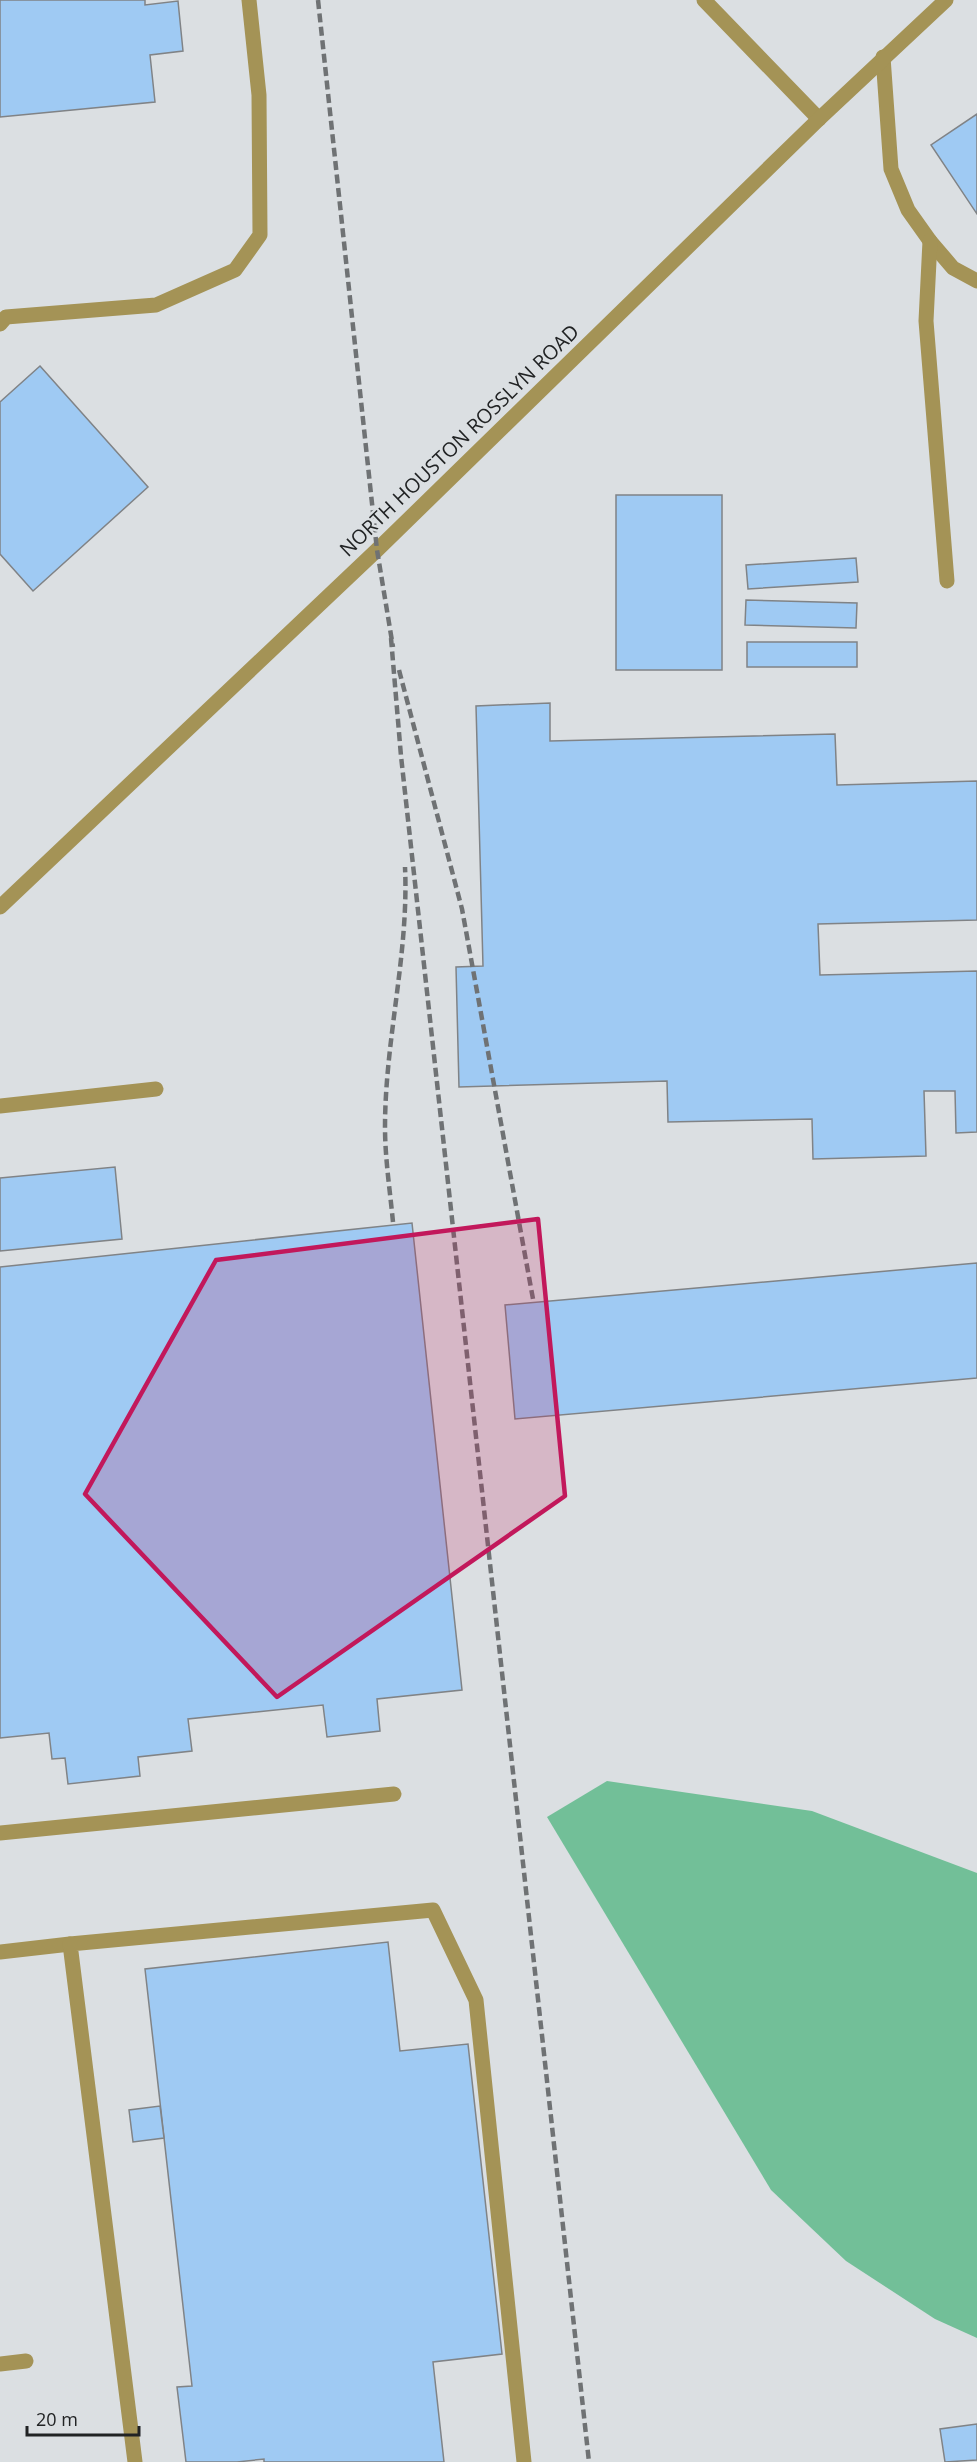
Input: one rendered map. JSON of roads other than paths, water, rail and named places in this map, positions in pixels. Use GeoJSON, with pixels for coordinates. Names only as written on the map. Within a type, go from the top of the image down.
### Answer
{"type":"FeatureCollection","features":[{"type":"Feature","properties":{"kind":"street"},"geometry":{"type":"LineString","coordinates":[[0,324],[6,317],[156,305],[235,270],[260,235],[259,95],[249,0]]}},
{"type":"Feature","properties":{"kind":"street"},"geometry":{"type":"LineString","coordinates":[[704,0],[819,119]]}},
{"type":"Feature","properties":{"kind":"street","name":"NORTH HOUSTON ROSSLYN ROAD"},"geometry":{"type":"LineString","coordinates":[[0,907],[369,558],[819,119],[946,0]]}},
{"type":"Feature","properties":{"kind":"street"},"geometry":{"type":"LineString","coordinates":[[884,57],[891,169],[908,210],[953,268],[977,281]]}},
{"type":"Feature","properties":{"kind":"street"},"geometry":{"type":"LineString","coordinates":[[930,241],[926,321],[947,581]]}},
{"type":"Feature","properties":{"kind":"street"},"geometry":{"type":"LineString","coordinates":[[0,1106],[156,1089]]}},
{"type":"Feature","properties":{"kind":"street"},"geometry":{"type":"LineString","coordinates":[[0,1833],[394,1794]]}},
{"type":"Feature","properties":{"kind":"street"},"geometry":{"type":"LineString","coordinates":[[0,1952],[433,1910],[476,2000],[524,2462]]}},
{"type":"Feature","properties":{"kind":"street"},"geometry":{"type":"LineString","coordinates":[[70,1944],[135,2462]]}},
{"type":"Feature","properties":{"kind":"street"},"geometry":{"type":"LineString","coordinates":[[0,2364],[26,2361]]}},
{"type":"Feature","properties":{"kind":"railway"},"geometry":{"type":"LineString","coordinates":[[318,0],[377,550],[393,647]]}},
{"type":"Feature","properties":{"kind":"railway"},"geometry":{"type":"LineString","coordinates":[[391,638],[401,756],[589,2462]]}},
{"type":"Feature","properties":{"kind":"railway"},"geometry":{"type":"LineString","coordinates":[[399,670],[462,909],[533,1299]]}},
{"type":"Feature","properties":{"kind":"railway"},"geometry":{"type":"LineString","coordinates":[[393,1222],[386,1151],[386,1094],[404,932],[405,867]]}}]}
